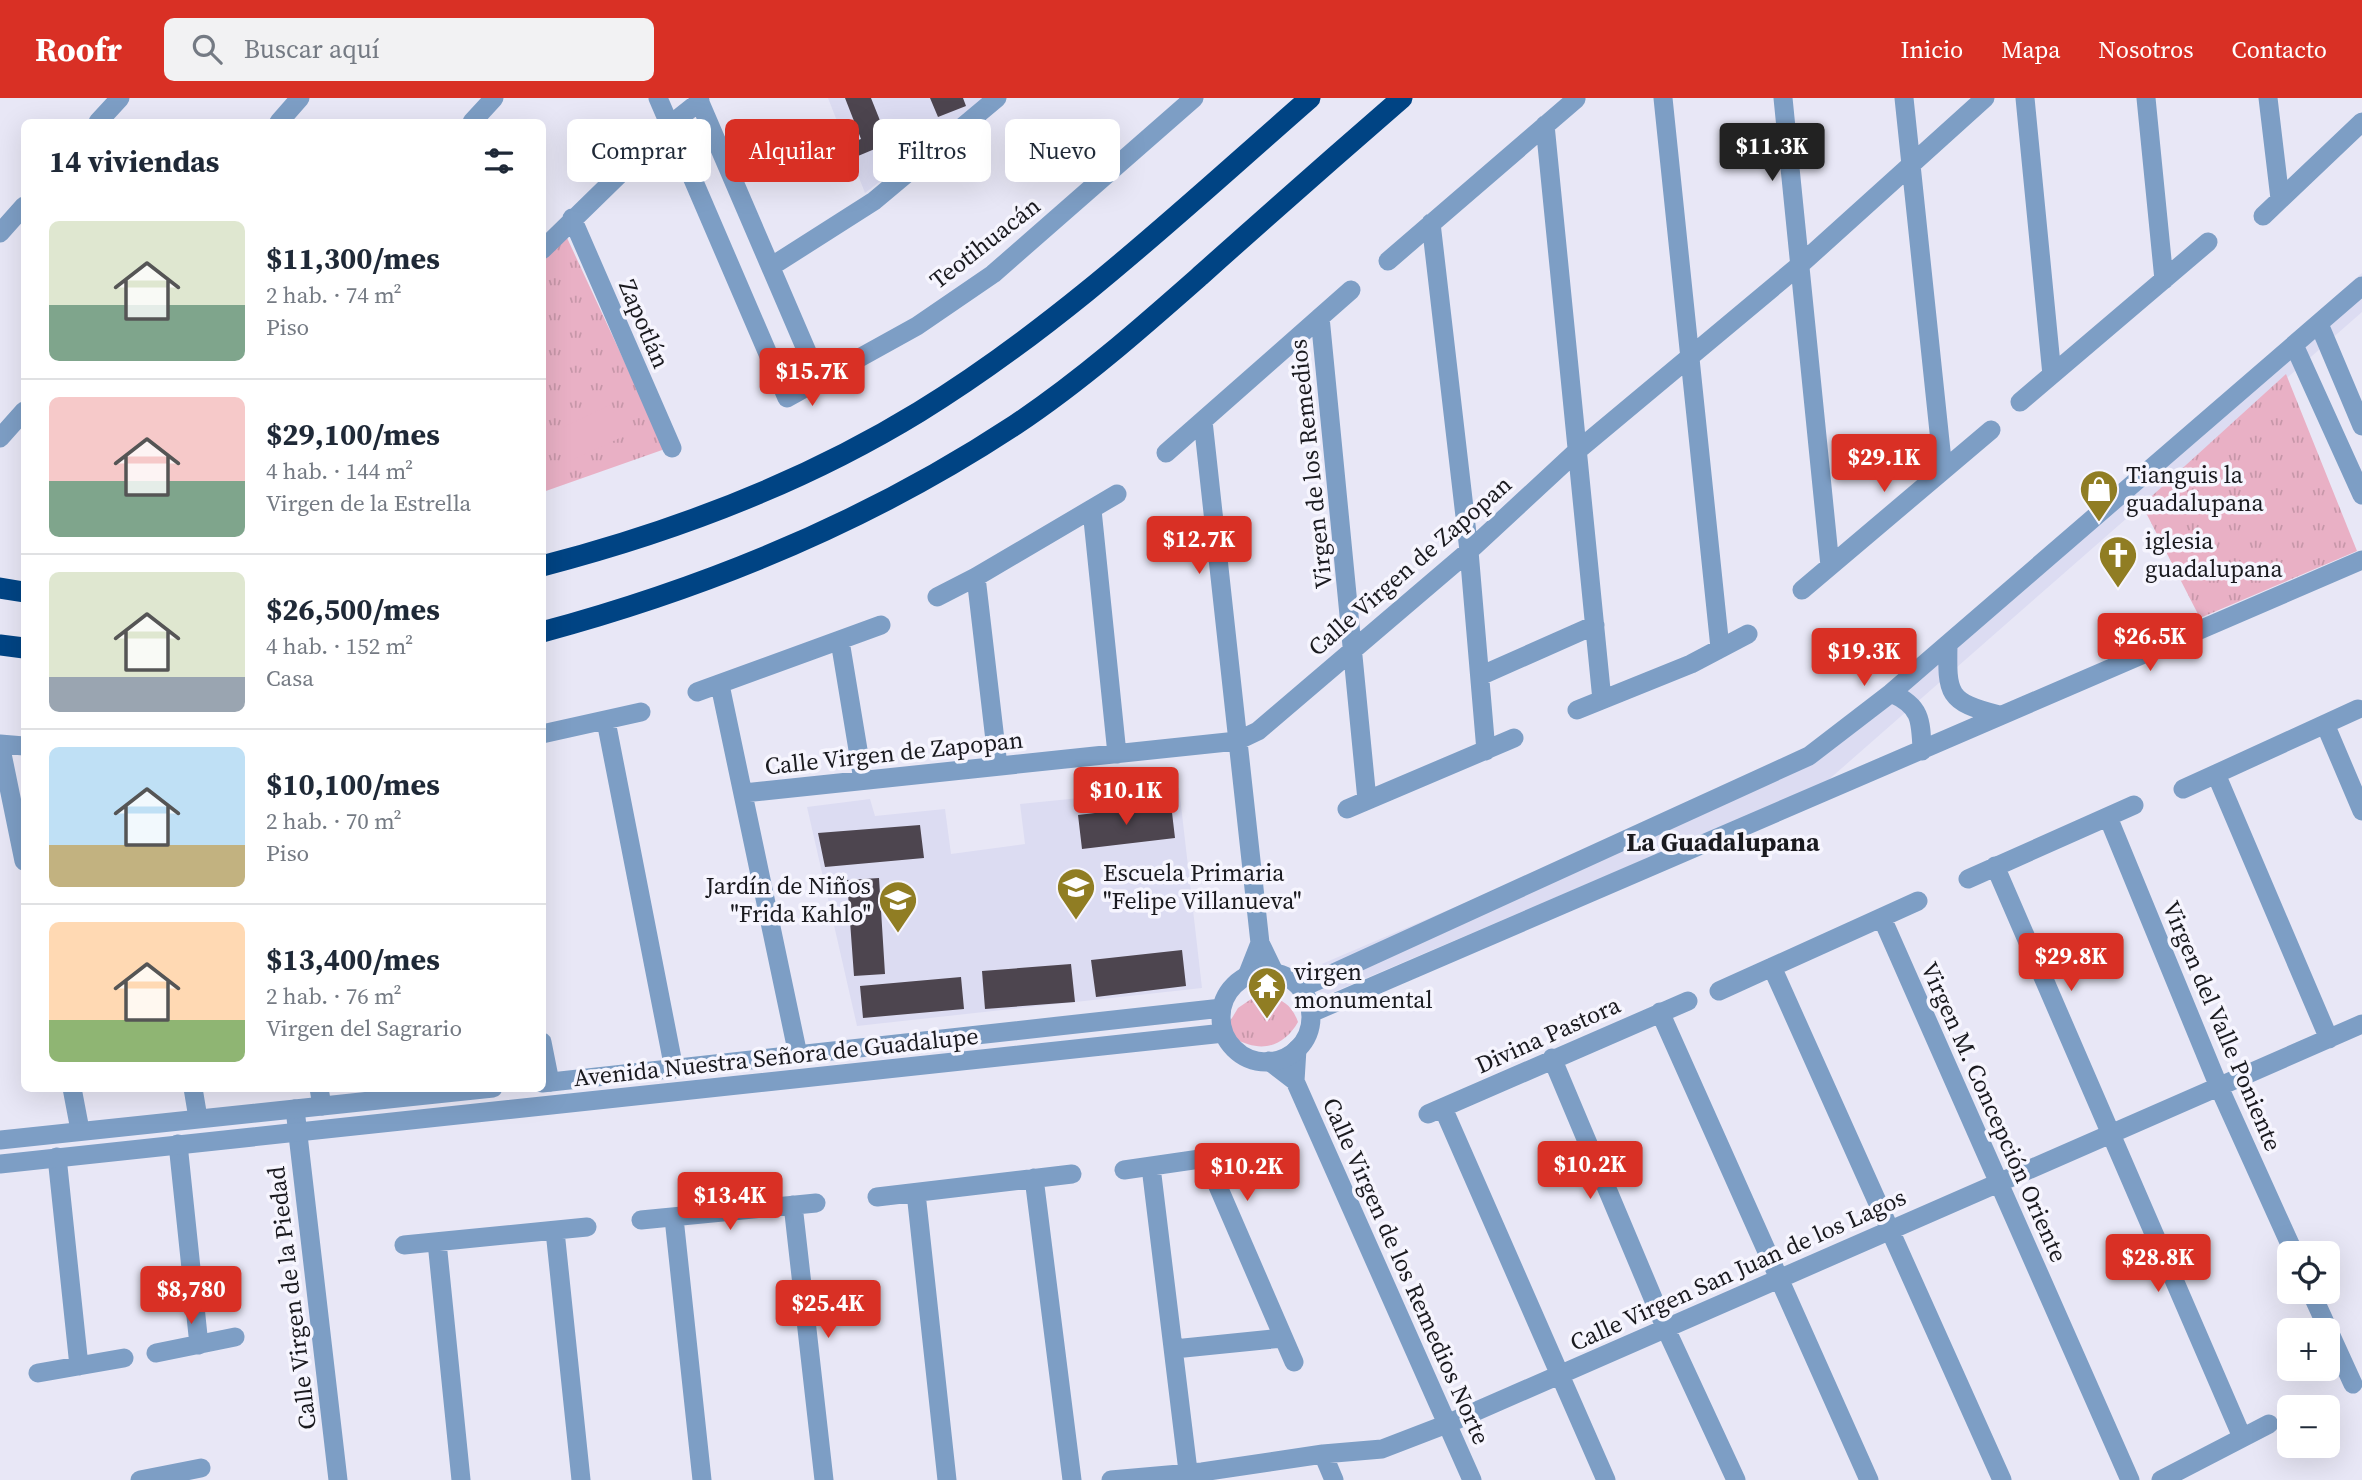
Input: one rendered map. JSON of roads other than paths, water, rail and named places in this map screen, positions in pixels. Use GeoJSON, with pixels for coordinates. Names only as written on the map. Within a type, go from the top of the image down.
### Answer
{"type":"FeatureCollection","features":[{"type":"Feature","properties":{"kind":"highway"},"geometry":{"type":"LineString","coordinates":[[546,564],[668,528],[742,500],[836,458],[918,413],[992,363],[1081,297],[1310,98]]}},
{"type":"Feature","properties":{"kind":"highway"},"geometry":{"type":"LineString","coordinates":[[546,631],[616,612],[766,557],[902,494],[1016,424],[1126,340],[1402,98]]}},
{"type":"Feature","properties":{"kind":"highway"},"geometry":{"type":"LineString","coordinates":[[0,588],[21,592]]}},
{"type":"Feature","properties":{"kind":"highway"},"geometry":{"type":"LineString","coordinates":[[0,645],[21,648]]}},
{"type":"Feature","properties":{"kind":"street"},"geometry":{"type":"LineString","coordinates":[[101,119],[120,98]]}},
{"type":"Feature","properties":{"kind":"street"},"geometry":{"type":"LineString","coordinates":[[282,119],[300,98]]}},
{"type":"Feature","properties":{"kind":"street"},"geometry":{"type":"LineString","coordinates":[[475,119],[494,98]]}},
{"type":"Feature","properties":{"kind":"street"},"geometry":{"type":"LineString","coordinates":[[658,98],[667,119]]}},
{"type":"Feature","properties":{"kind":"street"},"geometry":{"type":"LineString","coordinates":[[772,266],[874,201],[997,98]]}},
{"type":"Feature","properties":{"kind":"street","name":"Teotihuacán"},"geometry":{"type":"LineString","coordinates":[[694,182],[787,398],[917,326],[993,274],[1194,98]]}},
{"type":"Feature","properties":{"kind":"street"},"geometry":{"type":"LineString","coordinates":[[1663,98],[1720,648]]}},
{"type":"Feature","properties":{"kind":"street"},"geometry":{"type":"LineString","coordinates":[[1783,98],[1829,566]]}},
{"type":"Feature","properties":{"kind":"street"},"geometry":{"type":"LineString","coordinates":[[1904,98],[1943,470]]}},
{"type":"Feature","properties":{"kind":"street","name":"Calle Virgen de Zapopan"},"geometry":{"type":"LineString","coordinates":[[744,793],[1237,741],[1258,731],[1469,551],[1577,451],[1801,264],[1985,98]]}},
{"type":"Feature","properties":{"kind":"street"},"geometry":{"type":"LineString","coordinates":[[2025,98],[2052,375]]}},
{"type":"Feature","properties":{"kind":"street"},"geometry":{"type":"LineString","coordinates":[[2146,98],[2164,280]]}},
{"type":"Feature","properties":{"kind":"street"},"geometry":{"type":"LineString","coordinates":[[2268,98],[2280,199]]}},
{"type":"Feature","properties":{"kind":"street"},"geometry":{"type":"LineString","coordinates":[[1388,261],[1576,99]]}},
{"type":"Feature","properties":{"kind":"street"},"geometry":{"type":"LineString","coordinates":[[677,119],[699,100],[820,382]]}},
{"type":"Feature","properties":{"kind":"street"},"geometry":{"type":"LineString","coordinates":[[2263,215],[2362,122]]}},
{"type":"Feature","properties":{"kind":"street"},"geometry":{"type":"LineString","coordinates":[[1545,125],[1602,700]]}},
{"type":"Feature","properties":{"kind":"street"},"geometry":{"type":"LineString","coordinates":[[546,246],[610,182]]}},
{"type":"Feature","properties":{"kind":"street"},"geometry":{"type":"LineString","coordinates":[[0,233],[21,209]]}},
{"type":"Feature","properties":{"kind":"street","name":"Zapotlán"},"geometry":{"type":"LineString","coordinates":[[572,218],[671,448]]}},
{"type":"Feature","properties":{"kind":"street"},"geometry":{"type":"LineString","coordinates":[[1431,223],[1469,551],[1486,751]]}},
{"type":"Feature","properties":{"kind":"street"},"geometry":{"type":"LineString","coordinates":[[2020,402],[2208,242]]}},
{"type":"Feature","properties":{"kind":"street"},"geometry":{"type":"LineString","coordinates":[[1301,988],[1809,756],[1891,693],[2362,286]]}},
{"type":"Feature","properties":{"kind":"street","name":"Virgen de los Remedios"},"geometry":{"type":"LineString","coordinates":[[1166,453],[1351,290]]}},
{"type":"Feature","properties":{"kind":"street","name":"Virgen de los Remedios"},"geometry":{"type":"LineString","coordinates":[[1320,317],[1355,647],[1367,800]]}},
{"type":"Feature","properties":{"kind":"street"},"geometry":{"type":"LineString","coordinates":[[2319,324],[2362,426]]}},
{"type":"Feature","properties":{"kind":"street"},"geometry":{"type":"LineString","coordinates":[[2294,345],[2362,495]]}},
{"type":"Feature","properties":{"kind":"street"},"geometry":{"type":"LineString","coordinates":[[0,438],[21,414]]}},
{"type":"Feature","properties":{"kind":"street"},"geometry":{"type":"LineString","coordinates":[[1203,421],[1260,943],[1274,972],[1301,988],[1311,1013],[1306,1038],[1297,1049],[1284,1058],[1269,1061],[1242,1055],[1224,1033],[1222,1008],[1226,995],[1247,976],[1260,943]]}},
{"type":"Feature","properties":{"kind":"street"},"geometry":{"type":"LineString","coordinates":[[1802,590],[1992,430]]}},
{"type":"Feature","properties":{"kind":"street"},"geometry":{"type":"LineString","coordinates":[[937,597],[976,578],[1117,494]]}},
{"type":"Feature","properties":{"kind":"street"},"geometry":{"type":"LineString","coordinates":[[1092,510],[1116,754]]}},
{"type":"Feature","properties":{"kind":"street"},"geometry":{"type":"LineString","coordinates":[[1311,1013],[2362,560]]}},
{"type":"Feature","properties":{"kind":"street"},"geometry":{"type":"LineString","coordinates":[[976,578],[998,766]]}},
{"type":"Feature","properties":{"kind":"street"},"geometry":{"type":"LineString","coordinates":[[697,692],[881,625]]}},
{"type":"Feature","properties":{"kind":"street"},"geometry":{"type":"LineString","coordinates":[[1480,676],[1595,625]]}},
{"type":"Feature","properties":{"kind":"street"},"geometry":{"type":"LineString","coordinates":[[1577,710],[1748,634]]}},
{"type":"Feature","properties":{"kind":"street"},"geometry":{"type":"LineString","coordinates":[[840,641],[863,780]]}},
{"type":"Feature","properties":{"kind":"street"},"geometry":{"type":"LineString","coordinates":[[1948,644],[1947,683],[1957,698],[1969,708],[1998,715]]}},
{"type":"Feature","properties":{"kind":"street"},"geometry":{"type":"LineString","coordinates":[[720,685],[798,1055]]}},
{"type":"Feature","properties":{"kind":"street"},"geometry":{"type":"LineString","coordinates":[[1891,693],[1909,701],[1921,721],[1922,751]]}},
{"type":"Feature","properties":{"kind":"street"},"geometry":{"type":"LineString","coordinates":[[2183,789],[2358,709]]}},
{"type":"Feature","properties":{"kind":"street"},"geometry":{"type":"LineString","coordinates":[[546,733],[641,712]]}},
{"type":"Feature","properties":{"kind":"street"},"geometry":{"type":"LineString","coordinates":[[606,721],[674,1069]]}},
{"type":"Feature","properties":{"kind":"street"},"geometry":{"type":"LineString","coordinates":[[2325,724],[2362,811]]}},
{"type":"Feature","properties":{"kind":"street"},"geometry":{"type":"LineString","coordinates":[[1347,809],[1514,738]]}},
{"type":"Feature","properties":{"kind":"street"},"geometry":{"type":"LineString","coordinates":[[21,746],[0,744],[21,846]]}},
{"type":"Feature","properties":{"kind":"street"},"geometry":{"type":"LineString","coordinates":[[2217,774],[2329,1039]]}},
{"type":"Feature","properties":{"kind":"street"},"geometry":{"type":"LineString","coordinates":[[1968,879],[2134,805]]}},
{"type":"Feature","properties":{"kind":"street","name":"Virgen del Valle Poniente"},"geometry":{"type":"LineString","coordinates":[[2108,817],[2219,1087],[2289,1241]]}},
{"type":"Feature","properties":{"kind":"street"},"geometry":{"type":"LineString","coordinates":[[1995,866],[2242,1437]]}},
{"type":"Feature","properties":{"kind":"street"},"geometry":{"type":"LineString","coordinates":[[1719,991],[1918,901]]}},
{"type":"Feature","properties":{"kind":"street","name":"Virgen M. Concepción Oriente"},"geometry":{"type":"LineString","coordinates":[[1881,918],[2130,1480]]}},
{"type":"Feature","properties":{"kind":"street"},"geometry":{"type":"LineString","coordinates":[[1772,967],[2001,1480]]}},
{"type":"Feature","properties":{"kind":"street"},"geometry":{"type":"LineString","coordinates":[[1247,976],[1274,972]]}},
{"type":"Feature","properties":{"kind":"street","name":"Divina Pastora"},"geometry":{"type":"LineString","coordinates":[[1558,1376],[1435,1111],[1688,1001]]}},
{"type":"Feature","properties":{"kind":"street","name":"Avenida Nuestra Señora de Guadalupe"},"geometry":{"type":"LineString","coordinates":[[546,1083],[1222,1008]]}},
{"type":"Feature","properties":{"kind":"street"},"geometry":{"type":"LineString","coordinates":[[1660,1013],[1869,1480]]}},
{"type":"Feature","properties":{"kind":"street","name":"Calle Virgen San Juan de los Lagos"},"geometry":{"type":"LineString","coordinates":[[1111,1480],[1199,1474],[1323,1454],[1382,1449],[1558,1376],[2362,1024]]}},
{"type":"Feature","properties":{"kind":"street","name":"Avenida Nuestra Señora de Guadalupe"},"geometry":{"type":"LineString","coordinates":[[0,1164],[1224,1033]]}},
{"type":"Feature","properties":{"kind":"street","name":"Calle Virgen de los Remedios Norte"},"geometry":{"type":"LineString","coordinates":[[1297,1049],[1295,1081],[1472,1480]]}},
{"type":"Feature","properties":{"kind":"street"},"geometry":{"type":"LineString","coordinates":[[1552,1058],[1666,1329],[1736,1480]]}},
{"type":"Feature","properties":{"kind":"street","name":"Calle Virgen de los Remedios Norte"},"geometry":{"type":"LineString","coordinates":[[1269,1061],[1295,1081]]}},
{"type":"Feature","properties":{"kind":"street"},"geometry":{"type":"LineString","coordinates":[[73,1092],[80,1130]]}},
{"type":"Feature","properties":{"kind":"street"},"geometry":{"type":"LineString","coordinates":[[194,1092],[198,1118]]}},
{"type":"Feature","properties":{"kind":"street"},"geometry":{"type":"LineString","coordinates":[[0,1140],[295,1109],[321,1097],[432,1092]]}},
{"type":"Feature","properties":{"kind":"street","name":"Calle Virgen de la Piedad"},"geometry":{"type":"LineString","coordinates":[[295,1109],[338,1480]]}},
{"type":"Feature","properties":{"kind":"street"},"geometry":{"type":"LineString","coordinates":[[178,1144],[199,1345]]}},
{"type":"Feature","properties":{"kind":"street"},"geometry":{"type":"LineString","coordinates":[[58,1157],[79,1366]]}},
{"type":"Feature","properties":{"kind":"street"},"geometry":{"type":"LineString","coordinates":[[1124,1170],[1200,1159],[1207,1161],[1294,1362]]}},
{"type":"Feature","properties":{"kind":"street"},"geometry":{"type":"LineString","coordinates":[[1151,1167],[1174,1349],[1199,1474]]}},
{"type":"Feature","properties":{"kind":"street"},"geometry":{"type":"LineString","coordinates":[[877,1197],[1072,1174]]}},
{"type":"Feature","properties":{"kind":"street"},"geometry":{"type":"LineString","coordinates":[[1034,1178],[1072,1480]]}},
{"type":"Feature","properties":{"kind":"street"},"geometry":{"type":"LineString","coordinates":[[916,1193],[947,1480]]}},
{"type":"Feature","properties":{"kind":"street"},"geometry":{"type":"LineString","coordinates":[[641,1220],[816,1203]]}},
{"type":"Feature","properties":{"kind":"street"},"geometry":{"type":"LineString","coordinates":[[793,1205],[824,1480]]}},
{"type":"Feature","properties":{"kind":"street"},"geometry":{"type":"LineString","coordinates":[[674,1218],[702,1480]]}},
{"type":"Feature","properties":{"kind":"street"},"geometry":{"type":"LineString","coordinates":[[404,1245],[587,1227]]}},
{"type":"Feature","properties":{"kind":"street"},"geometry":{"type":"LineString","coordinates":[[555,1231],[581,1480]]}},
{"type":"Feature","properties":{"kind":"street"},"geometry":{"type":"LineString","coordinates":[[438,1242],[461,1480]]}},
{"type":"Feature","properties":{"kind":"street"},"geometry":{"type":"LineString","coordinates":[[2316,1304],[2353,1384]]}},
{"type":"Feature","properties":{"kind":"street"},"geometry":{"type":"LineString","coordinates":[[156,1353],[234,1337]]}},
{"type":"Feature","properties":{"kind":"street"},"geometry":{"type":"LineString","coordinates":[[1174,1349],[1283,1338]]}},
{"type":"Feature","properties":{"kind":"street"},"geometry":{"type":"LineString","coordinates":[[38,1373],[124,1358]]}},
{"type":"Feature","properties":{"kind":"street"},"geometry":{"type":"LineString","coordinates":[[1558,1376],[1606,1480]]}},
{"type":"Feature","properties":{"kind":"street"},"geometry":{"type":"LineString","coordinates":[[2161,1480],[2269,1424]]}},
{"type":"Feature","properties":{"kind":"street"},"geometry":{"type":"LineString","coordinates":[[1323,1454],[1334,1480]]}},
{"type":"Feature","properties":{"kind":"street"},"geometry":{"type":"LineString","coordinates":[[140,1480],[201,1468]]}},
{"type":"Feature","properties":{"kind":"place","name":"Tianguis la guadalupana"},"geometry":{"type":"Point","coordinates":[2099,523]}},
{"type":"Feature","properties":{"kind":"place","name":"iglesia guadalupana"},"geometry":{"type":"Point","coordinates":[2118,589]}},
{"type":"Feature","properties":{"kind":"place","name":"Escuela Primaria \"Felipe Villanueva\""},"geometry":{"type":"Point","coordinates":[1076,921]}},
{"type":"Feature","properties":{"kind":"place","name":"Jardín de Niños \"Frida Kahlo\""},"geometry":{"type":"Point","coordinates":[898,934]}},
{"type":"Feature","properties":{"kind":"place","name":"virgen monumental"},"geometry":{"type":"Point","coordinates":[1267,1020]}},
{"type":"Feature","properties":{"kind":"district","name":"La Guadalupana"},"geometry":{"type":"Point","coordinates":[1723,842]}}]}
